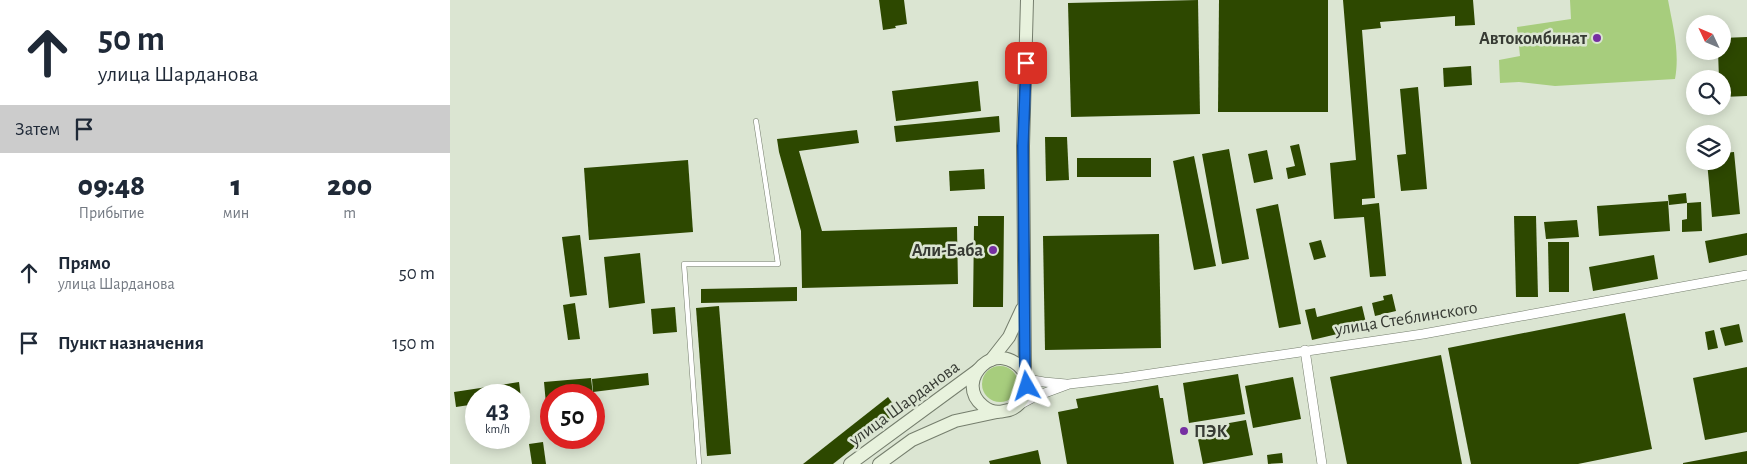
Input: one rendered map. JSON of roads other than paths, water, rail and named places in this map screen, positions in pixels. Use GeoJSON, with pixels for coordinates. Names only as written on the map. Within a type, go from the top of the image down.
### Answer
{"type":"FeatureCollection","features":[{"type":"Feature","properties":{"kind":"main road"},"geometry":{"type":"LineString","coordinates":[[1024,304],[1010,337],[991,360],[978,370],[973,383],[976,396],[984,407],[997,412],[1007,411],[1016,407],[1026,394],[1023,146],[1027,0]]}},
{"type":"Feature","properties":{"kind":"main road"},"geometry":{"type":"LineString","coordinates":[[991,360],[1007,358],[1020,366],[1026,376]]}},
{"type":"Feature","properties":{"kind":"main road","name":"улица Шарданова"},"geometry":{"type":"LineString","coordinates":[[850,464],[978,370]]}},
{"type":"Feature","properties":{"kind":"main road","name":"улица Шарданова"},"geometry":{"type":"LineString","coordinates":[[879,464],[912,440],[956,421],[997,412]]}},
{"type":"Feature","properties":{"kind":"street","name":"улица Стеблинского"},"geometry":{"type":"LineString","coordinates":[[1069,384],[1123,378],[1423,334],[1747,275]]}},
{"type":"Feature","properties":{"kind":"street"},"geometry":{"type":"LineString","coordinates":[[1305,350],[1322,464]]}},
{"type":"Feature","properties":{"kind":"street"},"geometry":{"type":"LineString","coordinates":[[1026,376],[1044,382],[1069,384]]}},
{"type":"Feature","properties":{"kind":"street"},"geometry":{"type":"LineString","coordinates":[[1016,407],[1034,397],[1069,384]]}},
{"type":"Feature","properties":{"kind":"lane"},"geometry":{"type":"LineString","coordinates":[[699,464],[684,264],[778,264],[756,121]]}},
{"type":"Feature","properties":{"kind":"place","name":"Автокомбинат"},"geometry":{"type":"Point","coordinates":[1597,38]}},
{"type":"Feature","properties":{"kind":"place","name":"Али-Баба"},"geometry":{"type":"Point","coordinates":[993,250]}},
{"type":"Feature","properties":{"kind":"place","name":"ПЭК"},"geometry":{"type":"Point","coordinates":[1184,431]}}]}
